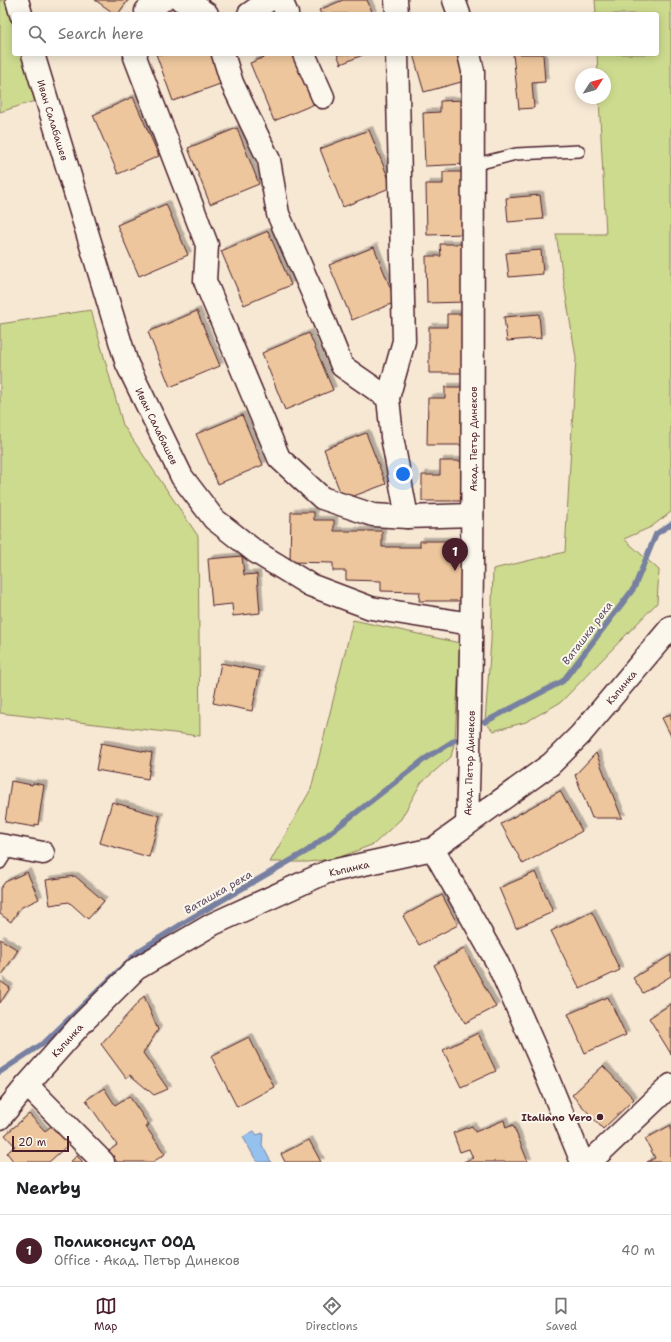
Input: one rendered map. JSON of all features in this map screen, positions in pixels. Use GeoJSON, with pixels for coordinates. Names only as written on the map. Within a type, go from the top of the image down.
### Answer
{"type":"FeatureCollection","features":[{"type":"Feature","properties":{"kind":"street"},"geometry":{"type":"LineString","coordinates":[[17,0],[20,12]]}},
{"type":"Feature","properties":{"kind":"street"},"geometry":{"type":"LineString","coordinates":[[181,0],[191,3],[204,12]]}},
{"type":"Feature","properties":{"kind":"street"},"geometry":{"type":"LineString","coordinates":[[252,12],[269,0]]}},
{"type":"Feature","properties":{"kind":"street"},"geometry":{"type":"LineString","coordinates":[[281,0],[286,12]]}},
{"type":"Feature","properties":{"kind":"street"},"geometry":{"type":"LineString","coordinates":[[396,0],[396,12]]}},
{"type":"Feature","properties":{"kind":"street"},"geometry":{"type":"LineString","coordinates":[[454,0],[458,12]]}},
{"type":"Feature","properties":{"kind":"street","name":"Иван Салабашев"},"geometry":{"type":"LineString","coordinates":[[35,56],[127,364],[182,477],[214,519],[256,552],[310,585],[371,608],[471,624]]}},
{"type":"Feature","properties":{"kind":"street"},"geometry":{"type":"LineString","coordinates":[[135,56],[207,245],[205,281],[279,458],[322,498],[373,515],[407,517],[472,515]]}},
{"type":"Feature","properties":{"kind":"street"},"geometry":{"type":"LineString","coordinates":[[225,56],[232,83],[269,160],[278,214],[313,294],[342,366],[388,398]]}},
{"type":"Feature","properties":{"kind":"street"},"geometry":{"type":"LineString","coordinates":[[305,56],[323,97]]}},
{"type":"Feature","properties":{"kind":"street"},"geometry":{"type":"LineString","coordinates":[[397,56],[404,341],[388,398],[392,437],[407,517]]}},
{"type":"Feature","properties":{"kind":"street","name":"Акад. Петър Динеков"},"geometry":{"type":"LineString","coordinates":[[467,824],[470,722],[472,515],[473,71],[469,56]]}},
{"type":"Feature","properties":{"kind":"street","name":"Къпинка"},"geometry":{"type":"LineString","coordinates":[[0,1118],[26,1084],[82,1023],[136,969],[213,924],[327,872],[433,849],[556,759],[580,736],[671,627]]}},
{"type":"Feature","properties":{"kind":"street"},"geometry":{"type":"LineString","coordinates":[[433,849],[497,962],[539,1057],[582,1162]]}},
{"type":"Feature","properties":{"kind":"street"},"geometry":{"type":"LineString","coordinates":[[3,851],[43,853]]}},
{"type":"Feature","properties":{"kind":"street"},"geometry":{"type":"LineString","coordinates":[[26,1084],[104,1162]]}},
{"type":"Feature","properties":{"kind":"street"},"geometry":{"type":"LineString","coordinates":[[590,1162],[671,1085]]}},
{"type":"Feature","properties":{"kind":"lane"},"geometry":{"type":"LineString","coordinates":[[473,165],[516,154],[579,151]]}},
{"type":"Feature","properties":{"kind":"green space"},"geometry":{"type":"Polygon","coordinates":[[[0,0],[6,0],[12,21],[12,56],[22,56],[35,101],[0,112],[0,0]]]}},
{"type":"Feature","properties":{"kind":"green space"},"geometry":{"type":"Polygon","coordinates":[[[595,0],[671,0],[671,512],[651,527],[624,539],[659,570],[657,603],[561,702],[526,722],[493,731],[485,722],[491,641],[493,569],[565,552],[576,358],[556,234],[606,234],[599,104],[611,104],[611,68],[598,68],[597,56],[659,56],[659,12],[596,12],[595,0]]]}},
{"type":"Feature","properties":{"kind":"green space"},"geometry":{"type":"Polygon","coordinates":[[[91,310],[123,425],[198,536],[200,736],[0,713],[0,324],[91,310]]]}},
{"type":"Feature","properties":{"kind":"green space"},"geometry":{"type":"Polygon","coordinates":[[[353,620],[460,643],[455,740],[451,757],[421,783],[401,819],[374,844],[338,858],[308,862],[270,862],[311,789],[353,620]]]}},
{"type":"Feature","properties":{"kind":"water"},"geometry":{"type":"Polygon","coordinates":[[[254,1131],[257,1135],[263,1133],[262,1145],[271,1162],[257,1162],[243,1137],[254,1131]]]}},
{"type":"Feature","properties":{"kind":"building"},"geometry":{"type":"Polygon","coordinates":[[[95,0],[128,0],[119,12],[112,12],[95,0]]]}},
{"type":"Feature","properties":{"kind":"building"},"geometry":{"type":"Polygon","coordinates":[[[343,0],[367,0],[372,12],[320,12],[319,10],[343,0]]]}},
{"type":"Feature","properties":{"kind":"building"},"geometry":{"type":"Polygon","coordinates":[[[157,56],[213,56],[223,83],[173,101],[157,56]]]}},
{"type":"Feature","properties":{"kind":"building"},"geometry":{"type":"Polygon","coordinates":[[[267,56],[297,56],[317,103],[274,121],[250,63],[267,56]]]}},
{"type":"Feature","properties":{"kind":"building"},"geometry":{"type":"Polygon","coordinates":[[[338,56],[360,56],[341,64],[338,56]]]}},
{"type":"Feature","properties":{"kind":"building"},"geometry":{"type":"Polygon","coordinates":[[[414,56],[458,56],[465,81],[424,92],[414,56]]]}},
{"type":"Feature","properties":{"kind":"building"},"geometry":{"type":"Polygon","coordinates":[[[513,56],[543,56],[545,82],[532,83],[534,108],[519,109],[513,56]]]}},
{"type":"Feature","properties":{"kind":"building"},"geometry":{"type":"Polygon","coordinates":[[[133,97],[159,156],[118,174],[93,115],[133,97]]]}},
{"type":"Feature","properties":{"kind":"building"},"geometry":{"type":"Polygon","coordinates":[[[466,100],[468,164],[425,166],[423,113],[440,112],[440,101],[466,100]]]}},
{"type":"Feature","properties":{"kind":"building"},"geometry":{"type":"Polygon","coordinates":[[[237,128],[259,184],[210,204],[188,148],[237,128]]]}},
{"type":"Feature","properties":{"kind":"building"},"geometry":{"type":"Polygon","coordinates":[[[369,130],[392,187],[343,207],[320,149],[369,130]]]}},
{"type":"Feature","properties":{"kind":"building"},"geometry":{"type":"Polygon","coordinates":[[[443,172],[465,172],[466,234],[427,235],[426,184],[443,184],[443,172]]]}},
{"type":"Feature","properties":{"kind":"building"},"geometry":{"type":"Polygon","coordinates":[[[540,195],[543,219],[508,222],[506,198],[540,195]]]}},
{"type":"Feature","properties":{"kind":"building"},"geometry":{"type":"Polygon","coordinates":[[[166,204],[188,255],[139,276],[117,225],[166,204]]]}},
{"type":"Feature","properties":{"kind":"building"},"geometry":{"type":"Polygon","coordinates":[[[268,231],[291,285],[244,305],[221,251],[268,231]]]}},
{"type":"Feature","properties":{"kind":"building"},"geometry":{"type":"Polygon","coordinates":[[[440,244],[464,244],[466,302],[427,303],[426,256],[441,256],[440,244]]]}},
{"type":"Feature","properties":{"kind":"building"},"geometry":{"type":"Polygon","coordinates":[[[374,247],[396,302],[352,320],[329,265],[374,247]]]}},
{"type":"Feature","properties":{"kind":"building"},"geometry":{"type":"Polygon","coordinates":[[[541,250],[543,274],[509,277],[506,253],[541,250]]]}},
{"type":"Feature","properties":{"kind":"building"},"geometry":{"type":"Polygon","coordinates":[[[197,311],[220,366],[170,387],[148,332],[197,311]]]}},
{"type":"Feature","properties":{"kind":"building"},"geometry":{"type":"Polygon","coordinates":[[[447,314],[464,314],[465,373],[429,373],[429,327],[447,327],[447,314]]]}},
{"type":"Feature","properties":{"kind":"building"},"geometry":{"type":"Polygon","coordinates":[[[539,314],[541,338],[507,341],[504,317],[539,314]]]}},
{"type":"Feature","properties":{"kind":"building"},"geometry":{"type":"Polygon","coordinates":[[[309,333],[333,390],[285,410],[262,353],[309,333]]]}},
{"type":"Feature","properties":{"kind":"building"},"geometry":{"type":"Polygon","coordinates":[[[445,387],[466,387],[465,445],[427,445],[428,398],[445,398],[445,387]]]}},
{"type":"Feature","properties":{"kind":"building"},"geometry":{"type":"Polygon","coordinates":[[[242,415],[263,465],[218,484],[196,434],[242,415]]]}},
{"type":"Feature","properties":{"kind":"building"},"geometry":{"type":"Polygon","coordinates":[[[366,433],[386,484],[343,500],[324,449],[366,433]]]}},
{"type":"Feature","properties":{"kind":"building"},"geometry":{"type":"Polygon","coordinates":[[[440,461],[464,461],[464,501],[422,501],[422,475],[440,475],[440,461]]]}},
{"type":"Feature","properties":{"kind":"building"},"geometry":{"type":"Polygon","coordinates":[[[291,512],[314,512],[314,520],[334,520],[334,531],[382,531],[382,547],[420,547],[420,541],[463,541],[462,601],[419,601],[420,592],[381,591],[381,581],[346,580],[346,571],[333,571],[333,563],[290,562],[291,512]]]}},
{"type":"Feature","properties":{"kind":"building"},"geometry":{"type":"Polygon","coordinates":[[[242,556],[244,575],[257,574],[260,613],[233,616],[232,604],[212,606],[208,559],[242,556]]]}},
{"type":"Feature","properties":{"kind":"building"},"geometry":{"type":"Polygon","coordinates":[[[221,663],[260,671],[252,711],[213,703],[221,663]]]}},
{"type":"Feature","properties":{"kind":"building"},"geometry":{"type":"Polygon","coordinates":[[[671,714],[671,736],[662,718],[671,714]]]}},
{"type":"Feature","properties":{"kind":"building"},"geometry":{"type":"Polygon","coordinates":[[[101,743],[152,753],[148,779],[96,770],[101,743]]]}},
{"type":"Feature","properties":{"kind":"building"},"geometry":{"type":"Polygon","coordinates":[[[596,753],[622,818],[592,818],[575,775],[596,753]]]}},
{"type":"Feature","properties":{"kind":"building"},"geometry":{"type":"Polygon","coordinates":[[[11,781],[32,785],[33,783],[44,785],[38,825],[35,824],[35,827],[5,822],[11,781]]]}},
{"type":"Feature","properties":{"kind":"building"},"geometry":{"type":"Polygon","coordinates":[[[560,791],[582,831],[523,864],[501,824],[560,791]]]}},
{"type":"Feature","properties":{"kind":"building"},"geometry":{"type":"Polygon","coordinates":[[[112,802],[160,816],[149,857],[100,843],[112,802]]]}},
{"type":"Feature","properties":{"kind":"building"},"geometry":{"type":"Polygon","coordinates":[[[27,872],[39,899],[20,908],[11,922],[0,914],[0,889],[5,882],[27,872]]]}},
{"type":"Feature","properties":{"kind":"building"},"geometry":{"type":"Polygon","coordinates":[[[536,872],[553,912],[516,928],[499,888],[536,872]]]}},
{"type":"Feature","properties":{"kind":"building"},"geometry":{"type":"Polygon","coordinates":[[[75,876],[104,901],[88,919],[69,902],[50,905],[46,880],[75,876]]]}},
{"type":"Feature","properties":{"kind":"building"},"geometry":{"type":"Polygon","coordinates":[[[442,895],[458,925],[419,945],[403,916],[442,895]]]}},
{"type":"Feature","properties":{"kind":"building"},"geometry":{"type":"Polygon","coordinates":[[[592,912],[620,970],[580,989],[551,931],[592,912]]]}},
{"type":"Feature","properties":{"kind":"building"},"geometry":{"type":"Polygon","coordinates":[[[0,939],[18,950],[2,975],[0,974],[0,939]]]}},
{"type":"Feature","properties":{"kind":"building"},"geometry":{"type":"Polygon","coordinates":[[[464,949],[496,1007],[465,1023],[434,965],[464,949]]]}},
{"type":"Feature","properties":{"kind":"building"},"geometry":{"type":"Polygon","coordinates":[[[671,955],[671,976],[643,993],[633,978],[671,955]]]}},
{"type":"Feature","properties":{"kind":"building"},"geometry":{"type":"Polygon","coordinates":[[[0,981],[10,988],[0,1003],[0,981]]]}},
{"type":"Feature","properties":{"kind":"building"},"geometry":{"type":"Polygon","coordinates":[[[144,996],[158,1030],[143,1053],[168,1089],[154,1095],[130,1075],[126,1078],[101,1044],[144,996]]]}},
{"type":"Feature","properties":{"kind":"building"},"geometry":{"type":"Polygon","coordinates":[[[608,997],[626,1035],[585,1053],[568,1014],[608,997]]]}},
{"type":"Feature","properties":{"kind":"building"},"geometry":{"type":"Polygon","coordinates":[[[671,1004],[671,1054],[649,1018],[671,1004]]]}},
{"type":"Feature","properties":{"kind":"building"},"geometry":{"type":"Polygon","coordinates":[[[478,1033],[496,1071],[461,1087],[443,1050],[478,1033]]]}},
{"type":"Feature","properties":{"kind":"building"},"geometry":{"type":"Polygon","coordinates":[[[249,1037],[274,1087],[237,1107],[211,1056],[249,1037]]]}},
{"type":"Feature","properties":{"kind":"building"},"geometry":{"type":"Polygon","coordinates":[[[603,1066],[634,1099],[603,1129],[572,1095],[603,1066]]]}},
{"type":"Feature","properties":{"kind":"building"},"geometry":{"type":"Polygon","coordinates":[[[104,1088],[115,1105],[129,1096],[149,1125],[146,1127],[165,1154],[153,1162],[117,1162],[109,1151],[117,1145],[86,1100],[104,1088]]]}},
{"type":"Feature","properties":{"kind":"building"},"geometry":{"type":"Polygon","coordinates":[[[29,1114],[45,1131],[54,1124],[70,1143],[49,1162],[14,1162],[7,1153],[15,1146],[5,1135],[29,1114]]]}},
{"type":"Feature","properties":{"kind":"building"},"geometry":{"type":"Polygon","coordinates":[[[504,1120],[506,1128],[513,1125],[528,1162],[463,1162],[473,1158],[469,1149],[460,1152],[453,1133],[472,1126],[475,1132],[504,1120]]]}},
{"type":"Feature","properties":{"kind":"building"},"geometry":{"type":"Polygon","coordinates":[[[671,1125],[671,1162],[647,1162],[655,1158],[645,1139],[671,1125]]]}},
{"type":"Feature","properties":{"kind":"building"},"geometry":{"type":"Polygon","coordinates":[[[309,1140],[321,1162],[285,1162],[281,1154],[309,1140]]]}},
{"type":"Feature","properties":{"kind":"building"},"geometry":{"type":"Polygon","coordinates":[[[77,1156],[83,1162],[70,1162],[77,1156]]]}},
{"type":"Feature","properties":{"kind":"waterway","name":"Ваташка река"},"geometry":{"type":"LineString","coordinates":[[485,722],[563,681],[634,588],[656,534],[671,524]]}},
{"type":"Feature","properties":{"kind":"waterway","name":"Ваташка река"},"geometry":{"type":"LineString","coordinates":[[0,1072],[45,1042],[140,950],[188,920],[307,851],[426,758],[455,740]]}},
{"type":"Feature","properties":{"kind":"place","name":"Поликонсулт ООД"},"geometry":{"type":"Point","coordinates":[455,571]}},
{"type":"Feature","properties":{"kind":"place","name":"Italiano Vero"},"geometry":{"type":"Point","coordinates":[600,1117]}}]}
